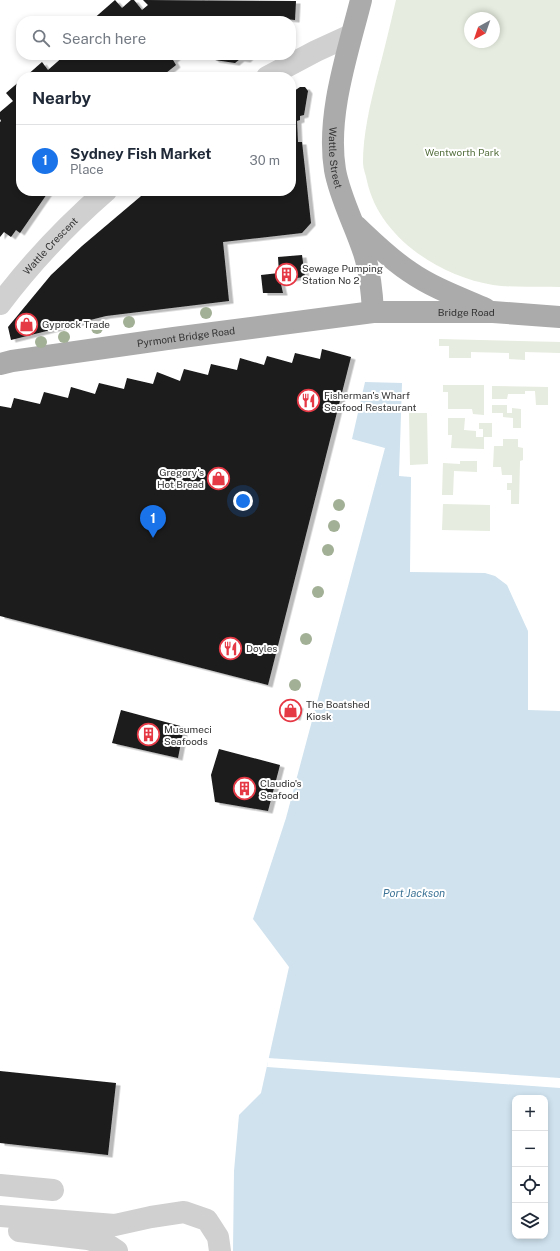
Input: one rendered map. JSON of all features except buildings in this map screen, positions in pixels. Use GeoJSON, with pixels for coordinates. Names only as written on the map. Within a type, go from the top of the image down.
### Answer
{"type":"FeatureCollection","features":[{"type":"Feature","properties":{"kind":"main road","name":"Wattle Street"},"geometry":{"type":"LineString","coordinates":[[361,0],[351,35],[335,111],[333,149],[335,171],[365,254],[370,280],[373,312]]}},
{"type":"Feature","properties":{"kind":"main road"},"geometry":{"type":"LineString","coordinates":[[354,224],[391,259],[412,273],[434,285],[493,312]]}},
{"type":"Feature","properties":{"kind":"main road","name":"Bridge Road"},"geometry":{"type":"LineString","coordinates":[[373,312],[493,312],[560,317]]}},
{"type":"Feature","properties":{"kind":"main road","name":"Pyrmont Bridge Road"},"geometry":{"type":"LineString","coordinates":[[0,364],[174,338],[373,312]]}},
{"type":"Feature","properties":{"kind":"street"},"geometry":{"type":"LineString","coordinates":[[277,72],[316,51],[351,35]]}},
{"type":"Feature","properties":{"kind":"street","name":"Wattle Crescent"},"geometry":{"type":"LineString","coordinates":[[0,304],[23,274],[80,214],[100,196]]}},
{"type":"Feature","properties":{"kind":"street"},"geometry":{"type":"LineString","coordinates":[[0,1186],[53,1190]]}},
{"type":"Feature","properties":{"kind":"street"},"geometry":{"type":"LineString","coordinates":[[0,1216],[115,1225],[184,1212],[207,1220],[218,1237],[220,1251]]}},
{"type":"Feature","properties":{"kind":"street"},"geometry":{"type":"LineString","coordinates":[[0,1229],[88,1239],[108,1245],[117,1251]]}},
{"type":"Feature","properties":{"kind":"green space","name":"Wentworth Park"},"geometry":{"type":"Polygon","coordinates":[[[396,0],[560,0],[560,287],[493,285],[473,280],[452,273],[433,263],[414,251],[398,236],[384,220],[374,201],[363,165],[363,152],[369,109],[396,0]]]}},
{"type":"Feature","properties":{"kind":"green space"},"geometry":{"type":"Polygon","coordinates":[[[439,339],[560,342],[560,353],[525,352],[525,360],[509,359],[509,353],[471,352],[471,358],[449,358],[449,346],[439,346],[439,339]]]}},
{"type":"Feature","properties":{"kind":"green space"},"geometry":{"type":"Polygon","coordinates":[[[443,385],[484,385],[484,415],[473,414],[472,409],[448,409],[448,392],[443,392],[443,385]]]}},
{"type":"Feature","properties":{"kind":"green space"},"geometry":{"type":"Polygon","coordinates":[[[492,386],[548,387],[548,405],[536,405],[535,391],[525,391],[525,394],[508,394],[507,399],[492,399],[492,386]]]}},
{"type":"Feature","properties":{"kind":"green space"},"geometry":{"type":"Polygon","coordinates":[[[492,405],[507,405],[507,413],[512,413],[512,408],[521,409],[521,428],[513,428],[513,418],[503,417],[503,413],[492,413],[492,405]]]}},
{"type":"Feature","properties":{"kind":"green space"},"geometry":{"type":"Polygon","coordinates":[[[409,413],[427,413],[428,464],[410,465],[409,413]]]}},
{"type":"Feature","properties":{"kind":"green space"},"geometry":{"type":"Polygon","coordinates":[[[448,418],[465,418],[464,430],[476,431],[476,437],[483,437],[483,429],[479,429],[479,423],[492,423],[492,437],[484,437],[484,449],[451,448],[452,435],[448,435],[448,418]]]}},
{"type":"Feature","properties":{"kind":"green space"},"geometry":{"type":"Polygon","coordinates":[[[503,439],[518,439],[518,447],[523,448],[523,460],[520,461],[519,504],[511,504],[511,490],[507,490],[507,483],[512,483],[512,475],[502,475],[501,467],[493,467],[494,446],[503,446],[503,439]]]}},
{"type":"Feature","properties":{"kind":"green space"},"geometry":{"type":"Polygon","coordinates":[[[460,461],[477,461],[477,472],[454,471],[453,495],[442,495],[443,463],[460,464],[460,461]]]}},
{"type":"Feature","properties":{"kind":"green space"},"geometry":{"type":"Polygon","coordinates":[[[443,504],[490,505],[490,531],[442,530],[443,504]]]}},
{"type":"Feature","properties":{"kind":"water","name":"Port Jackson"},"geometry":{"type":"Polygon","coordinates":[[[365,382],[402,383],[399,476],[411,477],[410,572],[485,573],[495,576],[507,585],[528,631],[528,710],[560,711],[560,1251],[233,1251],[234,1171],[239,1115],[261,1093],[289,967],[253,919],[286,818],[385,448],[352,439],[365,382]]]}},
{"type":"Feature","properties":{"kind":"pier"},"geometry":{"type":"Polygon","coordinates":[[[268,1058],[560,1078],[560,1088],[267,1067],[268,1058]]]}},
{"type":"Feature","properties":{"kind":"place","name":"Sewage Pumping Station No 2"},"geometry":{"type":"Point","coordinates":[287,274]}},
{"type":"Feature","properties":{"kind":"place","name":"Gyprock Trade"},"geometry":{"type":"Point","coordinates":[27,324]}},
{"type":"Feature","properties":{"kind":"place","name":"Fisherman's Wharf Seafood Restaurant"},"geometry":{"type":"Point","coordinates":[308,401]}},
{"type":"Feature","properties":{"kind":"place","name":"Gregory's Hot Bread"},"geometry":{"type":"Point","coordinates":[219,478]}},
{"type":"Feature","properties":{"kind":"place","name":"Sydney Fish Market"},"geometry":{"type":"Point","coordinates":[153,538]}},
{"type":"Feature","properties":{"kind":"place","name":"Doyles"},"geometry":{"type":"Point","coordinates":[231,648]}},
{"type":"Feature","properties":{"kind":"place","name":"The Boatshed Kiosk"},"geometry":{"type":"Point","coordinates":[291,710]}},
{"type":"Feature","properties":{"kind":"place","name":"Musumeci Seafoods"},"geometry":{"type":"Point","coordinates":[148,735]}},
{"type":"Feature","properties":{"kind":"place","name":"Claudio's Seafood"},"geometry":{"type":"Point","coordinates":[244,789]}}]}
